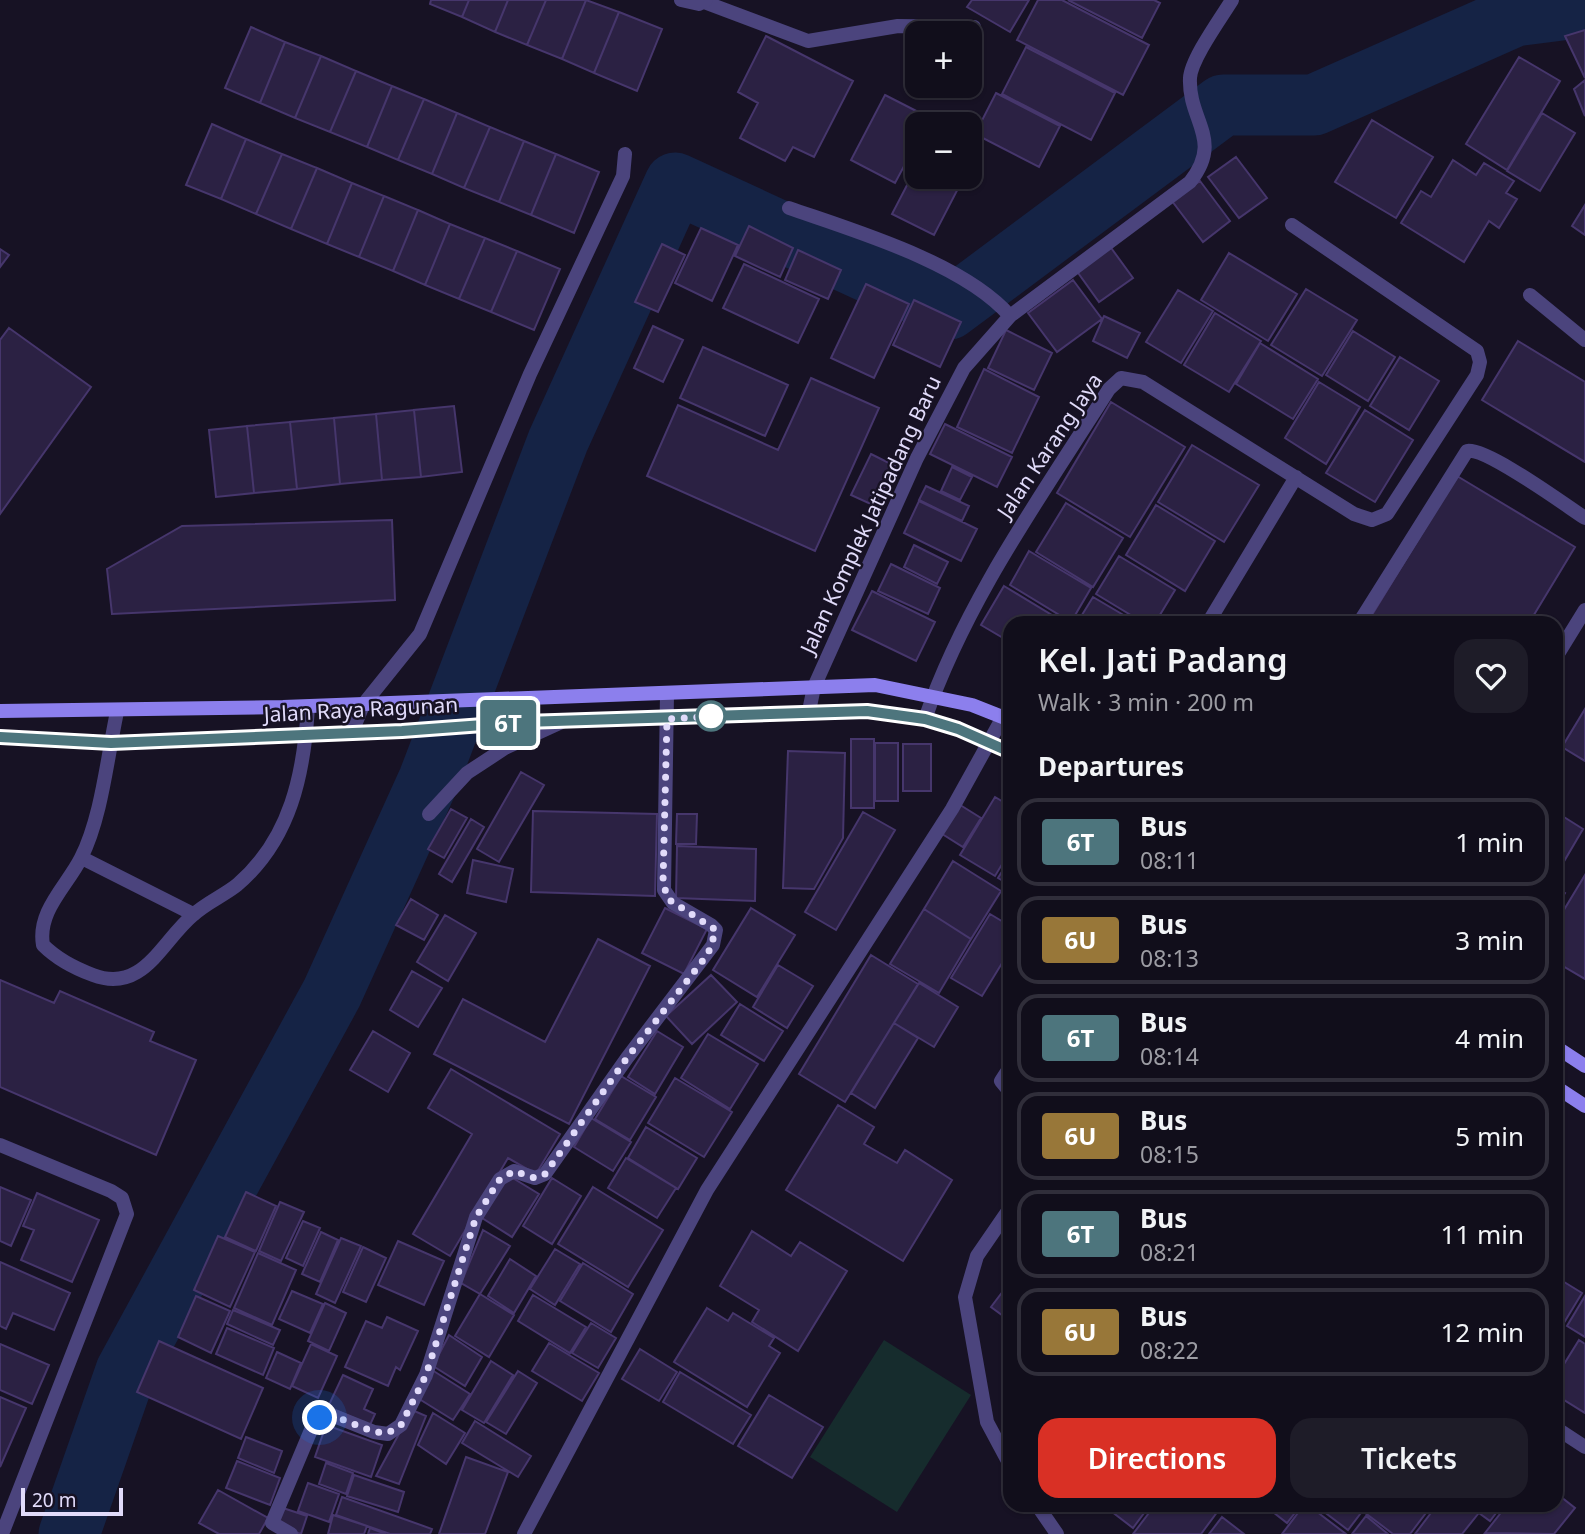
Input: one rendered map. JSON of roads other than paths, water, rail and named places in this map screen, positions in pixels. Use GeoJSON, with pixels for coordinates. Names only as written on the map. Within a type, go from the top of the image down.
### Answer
{"type":"FeatureCollection","features":[{"type":"Feature","properties":{"kind":"main road","name":"Jalan Raya Ragunan"},"geometry":{"type":"LineString","coordinates":[[0,711],[117,712],[308,707],[875,685],[972,705],[1003,718]]}},
{"type":"Feature","properties":{"kind":"main road","name":"Jalan Raya Ragunan"},"geometry":{"type":"LineString","coordinates":[[0,737],[111,743],[402,731],[524,722],[867,711],[925,719],[1003,749]]}},
{"type":"Feature","properties":{"kind":"main road"},"geometry":{"type":"LineString","coordinates":[[1563,1052],[1585,1066]]}},
{"type":"Feature","properties":{"kind":"main road"},"geometry":{"type":"LineString","coordinates":[[1563,1092],[1585,1106]]}},
{"type":"Feature","properties":{"kind":"street"},"geometry":{"type":"LineString","coordinates":[[681,0],[705,1],[808,41],[905,26]]}},
{"type":"Feature","properties":{"kind":"street","name":"Jalan Komplek Jatipadang Baru"},"geometry":{"type":"LineString","coordinates":[[810,711],[814,687],[917,458],[964,368],[1010,316],[1190,182],[1203,166],[1206,152],[1190,79],[1199,57],[1232,0]]}},
{"type":"Feature","properties":{"kind":"street"},"geometry":{"type":"LineString","coordinates":[[352,732],[363,705],[420,635],[530,374],[623,176],[625,154]]}},
{"type":"Feature","properties":{"kind":"street"},"geometry":{"type":"LineString","coordinates":[[789,208],[873,237],[964,279],[999,303],[1010,316]]}},
{"type":"Feature","properties":{"kind":"street","name":"Jalan Karang Jaya"},"geometry":{"type":"LineString","coordinates":[[925,719],[954,645],[1003,556],[1117,380],[1126,377],[1143,382],[1363,518],[1383,517],[1477,375],[1480,362],[1477,351],[1292,225]]}},
{"type":"Feature","properties":{"kind":"street"},"geometry":{"type":"LineString","coordinates":[[1530,295],[1585,340]]}},
{"type":"Feature","properties":{"kind":"street"},"geometry":{"type":"LineString","coordinates":[[1363,616],[1467,451],[1475,450],[1494,459],[1585,518]]}},
{"type":"Feature","properties":{"kind":"street"},"geometry":{"type":"LineString","coordinates":[[1212,616],[1296,477]]}},
{"type":"Feature","properties":{"kind":"street"},"geometry":{"type":"LineString","coordinates":[[1563,646],[1585,610]]}},
{"type":"Feature","properties":{"kind":"street"},"geometry":{"type":"LineString","coordinates":[[291,1534],[272,1523],[314,1425],[329,1414],[374,1432],[388,1433],[401,1425],[426,1375],[476,1217],[494,1188],[510,1171],[535,1178],[545,1174],[713,945],[716,930],[673,903],[664,890],[667,694]]}},
{"type":"Feature","properties":{"kind":"street"},"geometry":{"type":"LineString","coordinates":[[117,712],[107,769],[82,858],[54,900],[41,930],[43,945],[74,968],[114,981],[128,979],[172,940],[193,914],[240,882],[269,850],[295,797],[308,707]]}},
{"type":"Feature","properties":{"kind":"street"},"geometry":{"type":"LineString","coordinates":[[429,814],[467,773],[505,748],[564,721]]}},
{"type":"Feature","properties":{"kind":"street"},"geometry":{"type":"LineString","coordinates":[[524,1534],[707,1190],[805,1041],[1003,724]]}},
{"type":"Feature","properties":{"kind":"street"},"geometry":{"type":"LineString","coordinates":[[82,858],[193,914]]}},
{"type":"Feature","properties":{"kind":"street"},"geometry":{"type":"LineString","coordinates":[[0,1145],[111,1191],[122,1198],[127,1214],[2,1534]]}},
{"type":"Feature","properties":{"kind":"street"},"geometry":{"type":"LineString","coordinates":[[1003,1218],[978,1256],[965,1297],[987,1422],[1003,1452]]}},
{"type":"Feature","properties":{"kind":"street"},"geometry":{"type":"LineString","coordinates":[[1563,1433],[1585,1447]]}},
{"type":"Feature","properties":{"kind":"street"},"geometry":{"type":"LineString","coordinates":[[1042,1512],[1057,1534]]}},
{"type":"Feature","properties":{"kind":"waterway"},"geometry":{"type":"LineString","coordinates":[[69,1534],[126,1371],[332,993],[429,779],[558,441],[675,183],[949,309],[1223,105],[1314,105],[1515,16],[1585,7]]}}]}
